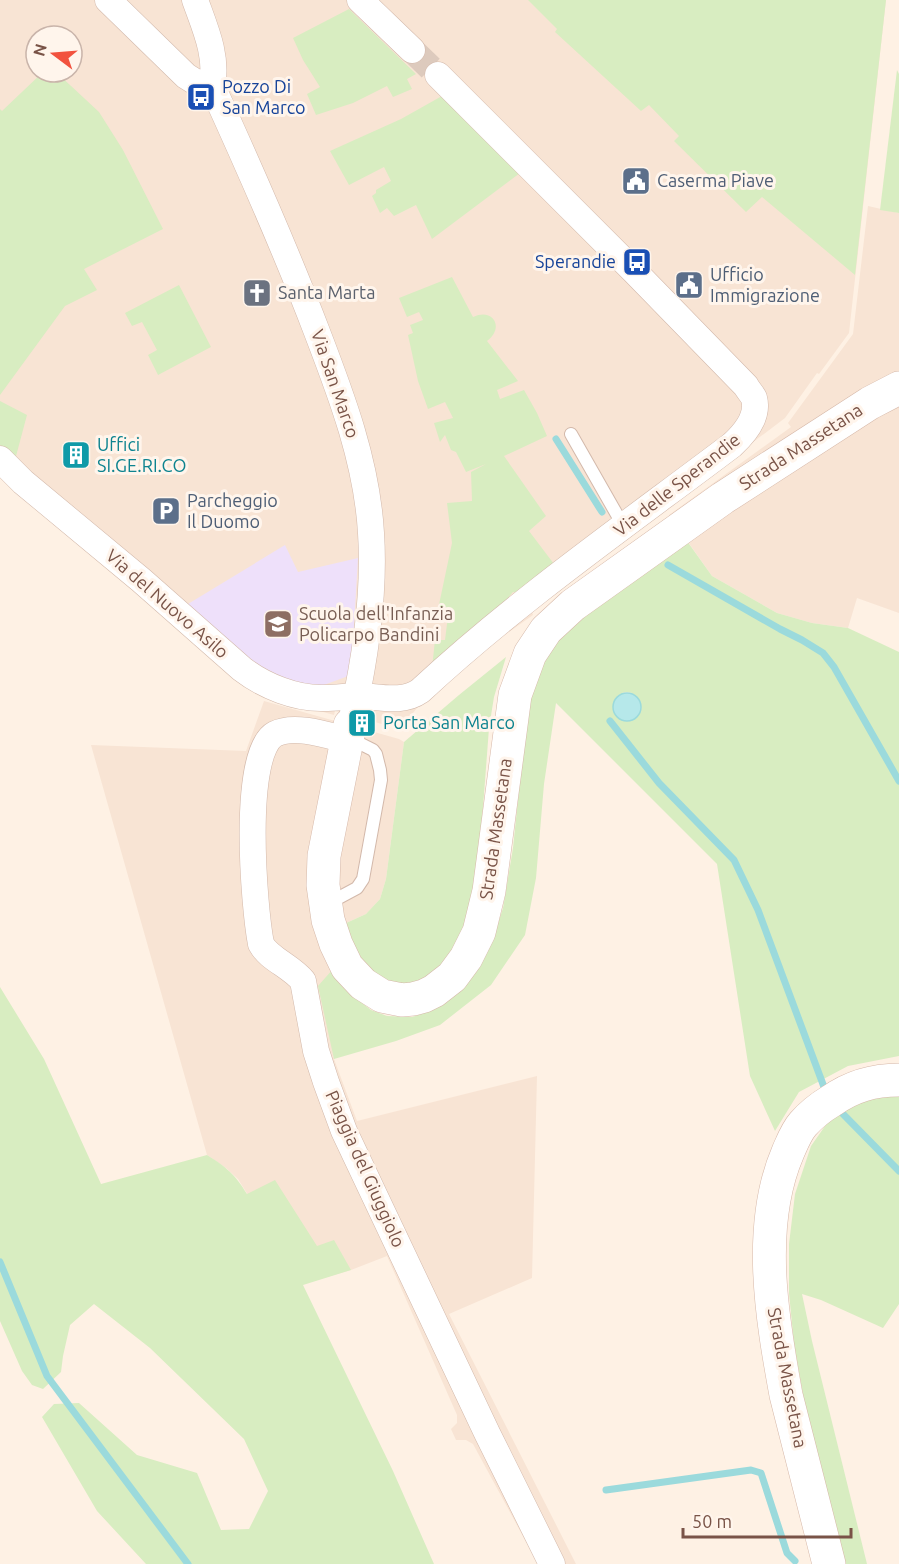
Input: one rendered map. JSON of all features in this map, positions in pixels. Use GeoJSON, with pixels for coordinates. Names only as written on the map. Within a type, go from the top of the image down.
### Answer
{"type":"FeatureCollection","features":[{"type":"Feature","properties":{"kind":"street"},"geometry":{"type":"LineString","coordinates":[[108,0],[186,76],[212,86]]}},
{"type":"Feature","properties":{"kind":"street","name":"Via San Marco"},"geometry":{"type":"LineString","coordinates":[[195,0],[212,51],[214,70],[212,86],[313,321],[347,417],[363,472],[371,533],[372,574],[366,639],[351,719]]}},
{"type":"Feature","properties":{"kind":"street"},"geometry":{"type":"LineString","coordinates":[[360,0],[412,50]]}},
{"type":"Feature","properties":{"kind":"street","name":"Via delle Sperandie"},"geometry":{"type":"LineString","coordinates":[[351,719],[399,698],[416,694],[466,649],[741,437],[752,416],[754,399],[746,386],[438,75]]}},
{"type":"Feature","properties":{"kind":"street","name":"Strada Massetana"},"geometry":{"type":"LineString","coordinates":[[351,719],[325,848],[322,872],[325,905],[332,933],[347,967],[363,984],[382,996],[414,999],[434,991],[452,977],[466,958],[479,932],[492,872],[514,695],[530,654],[546,630],[579,601],[723,498],[870,403],[899,388]]}},
{"type":"Feature","properties":{"kind":"street","name":"Via del Nuovo Asilo"},"geometry":{"type":"LineString","coordinates":[[0,459],[22,482],[141,580],[249,674],[268,685],[307,697],[324,698],[351,719]]}},
{"type":"Feature","properties":{"kind":"street","name":"Piaggia del Giuggiolo"},"geometry":{"type":"LineString","coordinates":[[351,719],[322,733],[290,730],[278,732],[272,735],[264,748],[256,778],[253,812],[254,871],[261,944],[264,950],[285,964],[303,981],[316,1051],[344,1131],[487,1433],[552,1564]]}},
{"type":"Feature","properties":{"kind":"street","name":"Strada Massetana"},"geometry":{"type":"LineString","coordinates":[[829,1564],[781,1368],[772,1291],[772,1211],[782,1167],[802,1125],[825,1104],[857,1086],[879,1080],[899,1080]]}},
{"type":"Feature","properties":{"kind":"lane"},"geometry":{"type":"LineString","coordinates":[[571,434],[624,527]]}},
{"type":"Feature","properties":{"kind":"lane"},"geometry":{"type":"LineString","coordinates":[[325,905],[357,888],[363,879],[381,780],[378,760],[373,750],[361,744],[351,719]]}},
{"type":"Feature","properties":{"kind":"shaded area"},"geometry":{"type":"Polygon","coordinates":[[[0,0],[886,0],[849,333],[785,418],[531,610],[533,615],[464,664],[430,692],[400,729],[335,711],[334,715],[255,693],[47,519],[0,471],[0,0]]]}},
{"type":"Feature","properties":{"kind":"shaded area"},"geometry":{"type":"Polygon","coordinates":[[[868,206],[899,213],[899,613],[857,598],[848,628],[812,623],[777,613],[712,576],[669,515],[791,427],[788,423],[853,334],[868,206]]]}},
{"type":"Feature","properties":{"kind":"shaded area","name":"Scuola dell'Infanzia Policarpo Bandini"},"geometry":{"type":"Polygon","coordinates":[[[285,545],[298,572],[358,558],[351,675],[313,689],[256,671],[183,607],[285,545]]]}},
{"type":"Feature","properties":{"kind":"shaded area"},"geometry":{"type":"Polygon","coordinates":[[[264,701],[404,742],[386,879],[380,899],[366,914],[344,924],[334,1059],[357,1121],[537,1076],[532,1278],[449,1314],[576,1564],[538,1564],[473,1444],[466,1440],[456,1440],[451,1429],[457,1423],[457,1415],[387,1256],[351,1270],[303,1284],[238,1179],[207,1155],[91,745],[246,751],[264,701]]]}},
{"type":"Feature","properties":{"kind":"green space"},"geometry":{"type":"Polygon","coordinates":[[[528,0],[886,0],[855,275],[762,197],[746,212],[674,141],[679,136],[649,105],[641,111],[555,32],[557,29],[528,0]]]}},
{"type":"Feature","properties":{"kind":"green space"},"geometry":{"type":"Polygon","coordinates":[[[349,9],[416,74],[407,79],[412,89],[393,97],[387,86],[353,103],[316,115],[307,94],[320,87],[303,60],[293,38],[349,9]]]}},
{"type":"Feature","properties":{"kind":"green space"},"geometry":{"type":"Polygon","coordinates":[[[897,70],[899,74],[899,213],[880,210],[897,70]]]}},
{"type":"Feature","properties":{"kind":"green space"},"geometry":{"type":"Polygon","coordinates":[[[30,84],[69,84],[99,112],[123,150],[163,229],[84,269],[97,290],[65,306],[0,395],[0,109],[2,111],[30,84]]]}},
{"type":"Feature","properties":{"kind":"green space"},"geometry":{"type":"Polygon","coordinates":[[[442,96],[520,173],[432,239],[416,205],[394,216],[387,208],[380,213],[372,196],[376,190],[391,181],[384,167],[349,185],[330,151],[401,119],[442,96]]]}},
{"type":"Feature","properties":{"kind":"green space"},"geometry":{"type":"Polygon","coordinates":[[[452,277],[473,317],[486,315],[494,320],[496,325],[492,336],[487,341],[518,381],[497,390],[500,399],[524,390],[547,436],[504,456],[546,516],[529,531],[554,564],[522,594],[513,592],[506,600],[511,604],[432,668],[435,640],[445,640],[448,616],[437,614],[452,543],[447,503],[472,501],[471,472],[486,464],[466,472],[456,452],[451,450],[445,435],[440,442],[434,423],[453,418],[445,402],[428,409],[418,381],[408,335],[413,333],[410,325],[423,320],[419,312],[407,317],[399,298],[452,277]]]}},
{"type":"Feature","properties":{"kind":"green space"},"geometry":{"type":"Polygon","coordinates":[[[179,285],[211,347],[158,375],[148,355],[157,350],[142,322],[132,326],[125,313],[179,285]]]}},
{"type":"Feature","properties":{"kind":"green space"},"geometry":{"type":"Polygon","coordinates":[[[0,401],[27,415],[15,460],[0,445],[0,401]]]}},
{"type":"Feature","properties":{"kind":"green space"},"geometry":{"type":"Polygon","coordinates":[[[687,541],[712,576],[777,613],[812,623],[848,628],[899,652],[899,1056],[848,1066],[799,1092],[775,1131],[750,1076],[717,864],[556,703],[544,784],[536,878],[525,935],[491,985],[440,1025],[334,1059],[318,986],[333,969],[353,996],[371,1010],[387,1016],[412,1017],[443,1005],[459,992],[492,942],[503,908],[513,848],[528,703],[539,664],[557,637],[687,541]],[[622,693],[621,719],[633,719],[641,709],[632,693],[622,693]]]}},
{"type":"Feature","properties":{"kind":"green space"},"geometry":{"type":"Polygon","coordinates":[[[506,657],[494,697],[489,728],[477,887],[472,913],[439,973],[412,984],[384,981],[366,968],[344,924],[366,914],[380,899],[386,879],[404,742],[506,657]]]}},
{"type":"Feature","properties":{"kind":"green space"},"geometry":{"type":"Polygon","coordinates":[[[0,987],[44,1059],[101,1184],[207,1155],[230,1172],[247,1194],[275,1180],[317,1246],[334,1240],[351,1270],[303,1285],[393,1471],[434,1564],[146,1564],[97,1511],[42,1417],[54,1404],[79,1403],[137,1455],[197,1473],[221,1530],[249,1529],[268,1491],[244,1439],[150,1348],[94,1304],[70,1325],[61,1372],[43,1389],[32,1385],[22,1371],[0,1321],[0,987]]]}},
{"type":"Feature","properties":{"kind":"green space"},"geometry":{"type":"Polygon","coordinates":[[[899,1092],[899,1304],[883,1328],[821,1300],[802,1294],[867,1564],[842,1564],[804,1400],[794,1344],[789,1293],[789,1244],[795,1194],[811,1146],[830,1119],[860,1102],[899,1092]]]}},
{"type":"Feature","properties":{"kind":"water"},"geometry":{"type":"Polygon","coordinates":[[[627,693],[637,697],[641,707],[637,717],[627,721],[617,717],[613,707],[617,697],[627,693]]]}},
{"type":"Feature","properties":{"kind":"waterway"},"geometry":{"type":"LineString","coordinates":[[556,439],[602,512]]}},
{"type":"Feature","properties":{"kind":"waterway"},"geometry":{"type":"LineString","coordinates":[[668,565],[823,653],[834,667],[899,781]]}},
{"type":"Feature","properties":{"kind":"waterway"},"geometry":{"type":"LineString","coordinates":[[610,721],[659,783],[734,860],[758,910],[824,1087]]}},
{"type":"Feature","properties":{"kind":"waterway"},"geometry":{"type":"LineString","coordinates":[[843,1114],[899,1171]]}},
{"type":"Feature","properties":{"kind":"waterway"},"geometry":{"type":"LineString","coordinates":[[0,1262],[47,1376],[188,1564]]}},
{"type":"Feature","properties":{"kind":"waterway"},"geometry":{"type":"LineString","coordinates":[[606,1490],[751,1470],[761,1473],[787,1553],[795,1561]]}},
{"type":"Feature","properties":{"kind":"tunnel"},"geometry":{"type":"LineString","coordinates":[[412,50],[438,75]]}},
{"type":"Feature","properties":{"kind":"place","name":"Pozzo Di San Marco"},"geometry":{"type":"Point","coordinates":[201,97]}},
{"type":"Feature","properties":{"kind":"place","name":"Caserma Piave"},"geometry":{"type":"Point","coordinates":[636,181]}},
{"type":"Feature","properties":{"kind":"place","name":"Sperandie"},"geometry":{"type":"Point","coordinates":[637,262]}},
{"type":"Feature","properties":{"kind":"place","name":"Ufficio Immigrazione"},"geometry":{"type":"Point","coordinates":[689,285]}},
{"type":"Feature","properties":{"kind":"place","name":"Santa Marta"},"geometry":{"type":"Point","coordinates":[257,293]}},
{"type":"Feature","properties":{"kind":"place","name":"Uffici SI.GE.RI.CO"},"geometry":{"type":"Point","coordinates":[76,455]}},
{"type":"Feature","properties":{"kind":"place","name":"Parcheggio Il Duomo"},"geometry":{"type":"Point","coordinates":[166,511]}},
{"type":"Feature","properties":{"kind":"place","name":"Scuola dell'Infanzia Policarpo Bandini"},"geometry":{"type":"Point","coordinates":[278,624]}},
{"type":"Feature","properties":{"kind":"place","name":"Porta San Marco"},"geometry":{"type":"Point","coordinates":[362,723]}}]}
